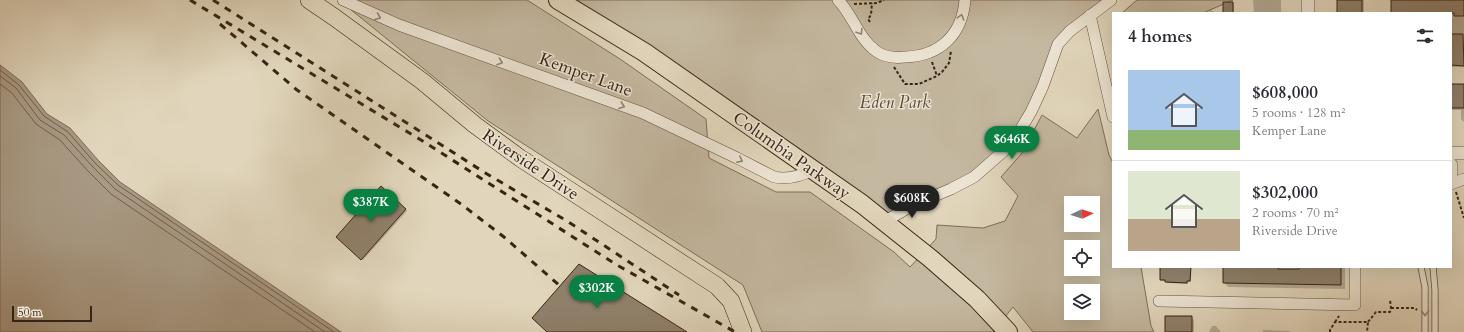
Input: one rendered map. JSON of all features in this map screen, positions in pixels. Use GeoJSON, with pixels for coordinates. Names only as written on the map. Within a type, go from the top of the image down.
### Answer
{"type":"FeatureCollection","features":[{"type":"Feature","properties":{"kind":"highway","name":"Columbia Parkway"},"geometry":{"type":"LineString","coordinates":[[558,0],[644,52],[813,170],[884,222],[977,299],[1008,332]]}},
{"type":"Feature","properties":{"kind":"main road","name":"Riverside Drive"},"geometry":{"type":"LineString","coordinates":[[309,0],[422,81],[475,126],[520,158],[717,286],[731,301],[743,332]]}},
{"type":"Feature","properties":{"kind":"street","name":"Kemper Lane"},"geometry":{"type":"LineString","coordinates":[[343,0],[399,25],[643,113],[774,177],[781,179],[801,176],[813,170]]}},
{"type":"Feature","properties":{"kind":"street"},"geometry":{"type":"LineString","coordinates":[[841,3],[867,44],[878,52],[890,56],[912,57],[938,49],[950,39],[961,20],[965,0]]}},
{"type":"Feature","properties":{"kind":"street"},"geometry":{"type":"LineString","coordinates":[[884,222],[911,206],[951,189],[974,177],[1006,149],[1013,142],[1031,112],[1043,86],[1058,44],[1070,31],[1111,0]]}},
{"type":"Feature","properties":{"kind":"street"},"geometry":{"type":"LineString","coordinates":[[1308,0],[1308,12]]}},
{"type":"Feature","properties":{"kind":"street"},"geometry":{"type":"LineString","coordinates":[[1090,15],[1112,113]]}},
{"type":"Feature","properties":{"kind":"street"},"geometry":{"type":"LineString","coordinates":[[1452,153],[1464,154]]}},
{"type":"Feature","properties":{"kind":"street"},"geometry":{"type":"LineString","coordinates":[[1453,187],[1464,179]]}},
{"type":"Feature","properties":{"kind":"street"},"geometry":{"type":"LineString","coordinates":[[1159,301],[1355,305],[1355,268]]}},
{"type":"Feature","properties":{"kind":"lane"},"geometry":{"type":"LineString","coordinates":[[1421,268],[1425,287],[1425,332]]}},
{"type":"Feature","properties":{"kind":"lane"},"geometry":{"type":"LineString","coordinates":[[1432,268],[1434,275],[1435,332]]}},
{"type":"Feature","properties":{"kind":"lane"},"geometry":{"type":"LineString","coordinates":[[1425,300],[1435,300]]}},
{"type":"Feature","properties":{"kind":"path"},"geometry":{"type":"LineString","coordinates":[[841,3],[877,3],[884,0]]}},
{"type":"Feature","properties":{"kind":"path"},"geometry":{"type":"LineString","coordinates":[[870,22],[868,19],[871,15],[872,3]]}},
{"type":"Feature","properties":{"kind":"path"},"geometry":{"type":"LineString","coordinates":[[890,56],[894,69],[905,84],[919,84],[937,76],[950,63],[952,50],[950,39]]}},
{"type":"Feature","properties":{"kind":"path"},"geometry":{"type":"LineString","coordinates":[[928,53],[937,76]]}},
{"type":"Feature","properties":{"kind":"path"},"geometry":{"type":"LineString","coordinates":[[1453,187],[1464,218]]}},
{"type":"Feature","properties":{"kind":"path"},"geometry":{"type":"LineString","coordinates":[[1367,332],[1368,322],[1376,312],[1390,312],[1390,300]]}},
{"type":"Feature","properties":{"kind":"path"},"geometry":{"type":"LineString","coordinates":[[1391,308],[1415,308],[1420,314]]}},
{"type":"Feature","properties":{"kind":"path"},"geometry":{"type":"LineString","coordinates":[[1330,332],[1339,316]]}},
{"type":"Feature","properties":{"kind":"path"},"geometry":{"type":"LineString","coordinates":[[1335,322],[1368,322]]}},
{"type":"Feature","properties":{"kind":"green space"},"geometry":{"type":"Polygon","coordinates":[[[339,0],[527,0],[620,59],[706,119],[709,158],[776,192],[810,192],[894,252],[910,267],[936,239],[937,225],[983,228],[1005,221],[1018,196],[1001,177],[1022,153],[1042,115],[1077,138],[1098,109],[1109,155],[1112,161],[1112,268],[1141,268],[1151,326],[1154,332],[1033,332],[1013,307],[993,332],[762,332],[743,285],[488,121],[339,0]]]}},
{"type":"Feature","properties":{"kind":"green space","name":"Eden Park"},"geometry":{"type":"Polygon","coordinates":[[[558,0],[1111,0],[1070,31],[1031,112],[991,163],[884,222],[558,0]]]}},
{"type":"Feature","properties":{"kind":"green space"},"geometry":{"type":"Polygon","coordinates":[[[1137,0],[1233,0],[1205,12],[1123,12],[1137,0]]]}},
{"type":"Feature","properties":{"kind":"water"},"geometry":{"type":"Polygon","coordinates":[[[0,65],[22,82],[47,114],[70,128],[120,182],[341,332],[0,332],[0,65]]]}},
{"type":"Feature","properties":{"kind":"building"},"geometry":{"type":"Polygon","coordinates":[[[1337,0],[1362,0],[1362,12],[1337,12],[1337,0]]]}},
{"type":"Feature","properties":{"kind":"building"},"geometry":{"type":"Polygon","coordinates":[[[1391,0],[1464,0],[1464,16],[1454,16],[1454,13],[1452,12],[1391,12],[1391,0]]]}},
{"type":"Feature","properties":{"kind":"building"},"geometry":{"type":"Polygon","coordinates":[[[1223,2],[1233,2],[1233,12],[1223,12],[1223,2]]]}},
{"type":"Feature","properties":{"kind":"building"},"geometry":{"type":"Polygon","coordinates":[[[1452,34],[1463,34],[1464,66],[1452,65],[1452,34]]]}},
{"type":"Feature","properties":{"kind":"building"},"geometry":{"type":"Polygon","coordinates":[[[1452,84],[1464,84],[1464,108],[1452,108],[1452,84]]]}},
{"type":"Feature","properties":{"kind":"building"},"geometry":{"type":"Polygon","coordinates":[[[381,186],[406,209],[361,260],[336,237],[381,186]]]}},
{"type":"Feature","properties":{"kind":"building"},"geometry":{"type":"Polygon","coordinates":[[[579,264],[687,332],[547,332],[532,318],[579,264]]]}},
{"type":"Feature","properties":{"kind":"building"},"geometry":{"type":"Polygon","coordinates":[[[1160,268],[1191,268],[1190,281],[1187,281],[1187,283],[1165,282],[1165,280],[1160,280],[1160,268]]]}},
{"type":"Feature","properties":{"kind":"building"},"geometry":{"type":"Polygon","coordinates":[[[1223,268],[1341,268],[1341,285],[1223,283],[1223,268]]]}},
{"type":"Feature","properties":{"kind":"building"},"geometry":{"type":"Polygon","coordinates":[[[1165,316],[1192,316],[1192,332],[1165,332],[1165,316]]]}},
{"type":"Feature","properties":{"kind":"railway"},"geometry":{"type":"LineString","coordinates":[[190,0],[421,140],[617,265],[735,332]]}},
{"type":"Feature","properties":{"kind":"railway"},"geometry":{"type":"LineString","coordinates":[[213,0],[487,174],[567,221],[679,295]]}},
{"type":"Feature","properties":{"kind":"railway"},"geometry":{"type":"LineString","coordinates":[[220,24],[297,90],[461,204],[504,237],[559,285]]}}]}
